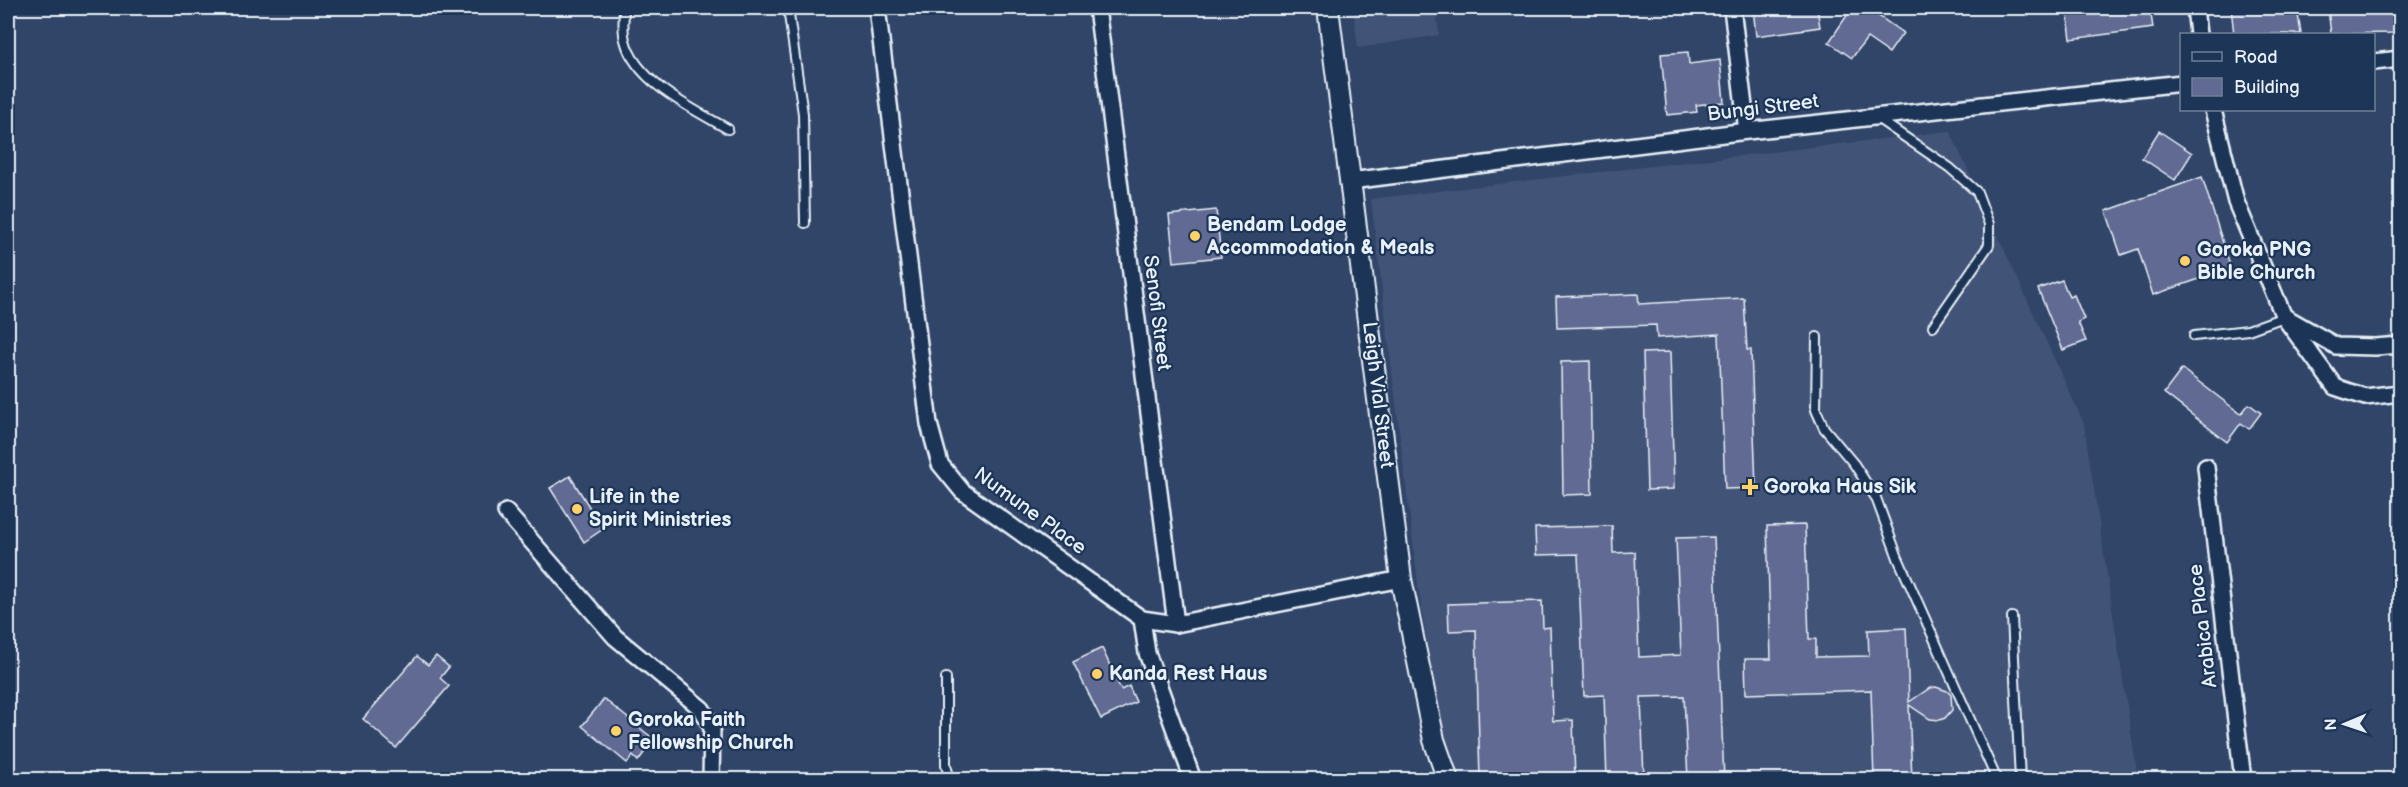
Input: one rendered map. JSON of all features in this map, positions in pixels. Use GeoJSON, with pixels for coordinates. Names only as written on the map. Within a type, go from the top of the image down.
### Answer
{"type":"FeatureCollection","features":[{"type":"Feature","properties":{"kind":"street","name":"Numune Place"},"geometry":{"type":"LineString","coordinates":[[877,8],[929,424],[940,464],[962,491],[1142,619],[1176,624],[1401,579]]}},
{"type":"Feature","properties":{"kind":"street","name":"Senofi Street"},"geometry":{"type":"LineString","coordinates":[[1097,8],[1176,624]]}},
{"type":"Feature","properties":{"kind":"street","name":"Leigh Vial Street"},"geometry":{"type":"LineString","coordinates":[[1328,8],[1401,579],[1434,740],[1448,780]]}},
{"type":"Feature","properties":{"kind":"street"},"geometry":{"type":"LineString","coordinates":[[1732,8],[1747,130]]}},
{"type":"Feature","properties":{"kind":"street"},"geometry":{"type":"LineString","coordinates":[[2195,8],[2198,33]]}},
{"type":"Feature","properties":{"kind":"street"},"geometry":{"type":"LineString","coordinates":[[2375,62],[2400,59]]}},
{"type":"Feature","properties":{"kind":"street","name":"Bungi Street"},"geometry":{"type":"LineString","coordinates":[[1350,181],[1747,130],[2180,83]]}},
{"type":"Feature","properties":{"kind":"street"},"geometry":{"type":"LineString","coordinates":[[2213,111],[2236,202],[2284,317],[2335,387],[2365,397],[2400,393]]}},
{"type":"Feature","properties":{"kind":"street"},"geometry":{"type":"LineString","coordinates":[[2284,317],[2336,346],[2400,345]]}},
{"type":"Feature","properties":{"kind":"street","name":"Arabica Place"},"geometry":{"type":"LineString","coordinates":[[2206,467],[2243,780]]}},
{"type":"Feature","properties":{"kind":"street"},"geometry":{"type":"LineString","coordinates":[[506,512],[615,637],[702,709],[712,728],[711,780]]}},
{"type":"Feature","properties":{"kind":"street"},"geometry":{"type":"LineString","coordinates":[[1142,619],[1147,653],[1193,780]]}},
{"type":"Feature","properties":{"kind":"lane"},"geometry":{"type":"LineString","coordinates":[[624,8],[624,39],[634,62],[668,95],[728,129]]}},
{"type":"Feature","properties":{"kind":"lane"},"geometry":{"type":"LineString","coordinates":[[788,8],[803,114],[805,223]]}},
{"type":"Feature","properties":{"kind":"lane"},"geometry":{"type":"LineString","coordinates":[[1875,117],[1950,168],[1977,192],[1989,224],[1989,245],[1933,326]]}},
{"type":"Feature","properties":{"kind":"lane"},"geometry":{"type":"LineString","coordinates":[[2194,336],[2248,330],[2284,317]]}},
{"type":"Feature","properties":{"kind":"lane"},"geometry":{"type":"LineString","coordinates":[[1817,337],[1816,410],[1824,428],[1854,464],[1876,498],[1898,558],[1996,780]]}},
{"type":"Feature","properties":{"kind":"lane"},"geometry":{"type":"LineString","coordinates":[[2012,617],[2020,780]]}},
{"type":"Feature","properties":{"kind":"lane"},"geometry":{"type":"LineString","coordinates":[[946,678],[946,765],[950,780]]}},
{"type":"Feature","properties":{"kind":"shaded area"},"geometry":{"type":"Polygon","coordinates":[[[1353,8],[1436,8],[1439,35],[1358,48],[1353,8]]]}},
{"type":"Feature","properties":{"kind":"shaded area","name":"Goroka Haus Sik"},"geometry":{"type":"Polygon","coordinates":[[[1950,131],[2084,424],[2138,779],[1461,779],[1442,734],[1419,592],[1371,199],[1950,131]]]}},
{"type":"Feature","properties":{"kind":"building"},"geometry":{"type":"Polygon","coordinates":[[[1753,8],[1817,8],[1820,27],[1756,36],[1753,8]]]}},
{"type":"Feature","properties":{"kind":"building"},"geometry":{"type":"Polygon","coordinates":[[[1852,8],[1867,8],[1903,33],[1889,53],[1867,38],[1852,58],[1829,42],[1852,8]]]}},
{"type":"Feature","properties":{"kind":"building"},"geometry":{"type":"Polygon","coordinates":[[[2067,8],[2150,8],[2153,28],[2071,39],[2067,8]]]}},
{"type":"Feature","properties":{"kind":"building"},"geometry":{"type":"Polygon","coordinates":[[[2231,8],[2297,8],[2301,33],[2234,33],[2231,8]]]}},
{"type":"Feature","properties":{"kind":"building"},"geometry":{"type":"Polygon","coordinates":[[[2392,8],[2395,33],[2331,33],[2328,9],[2392,8]]]}},
{"type":"Feature","properties":{"kind":"building"},"geometry":{"type":"Polygon","coordinates":[[[1688,52],[1689,64],[1720,60],[1724,102],[1696,105],[1697,112],[1667,115],[1661,54],[1688,52]]]}},
{"type":"Feature","properties":{"kind":"building"},"geometry":{"type":"Polygon","coordinates":[[[2159,131],[2192,153],[2175,180],[2142,158],[2159,131]]]}},
{"type":"Feature","properties":{"kind":"building"},"geometry":{"type":"Polygon","coordinates":[[[2202,177],[2231,268],[2153,295],[2138,249],[2121,255],[2106,211],[2202,177]]]}},
{"type":"Feature","properties":{"kind":"building","name":"Bendam Lodge Accommodation & Meals"},"geometry":{"type":"Polygon","coordinates":[[[1216,210],[1221,257],[1174,262],[1169,215],[1216,210]]]}},
{"type":"Feature","properties":{"kind":"building"},"geometry":{"type":"Polygon","coordinates":[[[2062,280],[2069,297],[2074,295],[2084,319],[2078,322],[2086,341],[2063,350],[2038,289],[2062,280]]]}},
{"type":"Feature","properties":{"kind":"building"},"geometry":{"type":"Polygon","coordinates":[[[1638,294],[1639,304],[1744,298],[1747,350],[1751,350],[1756,488],[1725,489],[1719,334],[1657,338],[1656,325],[1557,328],[1556,297],[1638,294]]]}},
{"type":"Feature","properties":{"kind":"building"},"geometry":{"type":"Polygon","coordinates":[[[1670,352],[1674,489],[1647,490],[1643,353],[1670,352]]]}},
{"type":"Feature","properties":{"kind":"building"},"geometry":{"type":"Polygon","coordinates":[[[1590,361],[1592,494],[1563,495],[1561,362],[1590,361]]]}},
{"type":"Feature","properties":{"kind":"building"},"geometry":{"type":"Polygon","coordinates":[[[2182,369],[2241,414],[2249,404],[2261,413],[2249,429],[2241,423],[2227,442],[2164,393],[2182,369]]]}},
{"type":"Feature","properties":{"kind":"building","name":"Life in the Spirit Ministries"},"geometry":{"type":"Polygon","coordinates":[[[570,476],[603,529],[584,542],[550,488],[570,476]]]}},
{"type":"Feature","properties":{"kind":"building"},"geometry":{"type":"Polygon","coordinates":[[[1805,525],[1809,639],[1816,639],[1816,657],[1869,656],[1868,630],[1906,628],[1909,702],[1930,688],[1936,687],[1951,695],[1952,710],[1940,720],[1930,719],[1909,705],[1912,780],[1874,780],[1871,690],[1746,694],[1745,659],[1771,659],[1767,526],[1805,525]]]}},
{"type":"Feature","properties":{"kind":"building"},"geometry":{"type":"Polygon","coordinates":[[[1612,526],[1613,553],[1635,552],[1639,657],[1681,655],[1676,538],[1714,537],[1724,780],[1688,780],[1684,696],[1641,697],[1644,780],[1607,780],[1604,695],[1584,696],[1578,554],[1536,555],[1535,528],[1612,526]]]}},
{"type":"Feature","properties":{"kind":"building"},"geometry":{"type":"Polygon","coordinates":[[[1542,601],[1543,628],[1550,627],[1553,721],[1573,720],[1575,780],[1480,780],[1476,630],[1449,631],[1448,604],[1542,601]]]}},
{"type":"Feature","properties":{"kind":"building","name":"Kanda Rest Haus"},"geometry":{"type":"Polygon","coordinates":[[[1102,648],[1121,690],[1129,686],[1136,702],[1101,719],[1073,662],[1102,648]]]}},
{"type":"Feature","properties":{"kind":"building"},"geometry":{"type":"Polygon","coordinates":[[[417,656],[428,665],[436,656],[449,667],[440,678],[449,686],[396,748],[363,719],[417,656]]]}},
{"type":"Feature","properties":{"kind":"building","name":"Goroka Faith Fellowship Church"},"geometry":{"type":"Polygon","coordinates":[[[604,699],[650,736],[642,745],[647,749],[638,761],[633,756],[627,763],[582,726],[604,699]]]}},
{"type":"Feature","properties":{"kind":"place","name":"Bendam Lodge Accommodation & Meals"},"geometry":{"type":"Point","coordinates":[1195,236]}},
{"type":"Feature","properties":{"kind":"place","name":"Goroka PNG Bible Church"},"geometry":{"type":"Point","coordinates":[2185,261]}},
{"type":"Feature","properties":{"kind":"place","name":"Goroka Haus Sik"},"geometry":{"type":"Point","coordinates":[1750,487]}},
{"type":"Feature","properties":{"kind":"place","name":"Life in the Spirit Ministries"},"geometry":{"type":"Point","coordinates":[577,509]}},
{"type":"Feature","properties":{"kind":"place","name":"Kanda Rest Haus"},"geometry":{"type":"Point","coordinates":[1097,674]}},
{"type":"Feature","properties":{"kind":"place","name":"Goroka Faith Fellowship Church"},"geometry":{"type":"Point","coordinates":[616,731]}}]}
